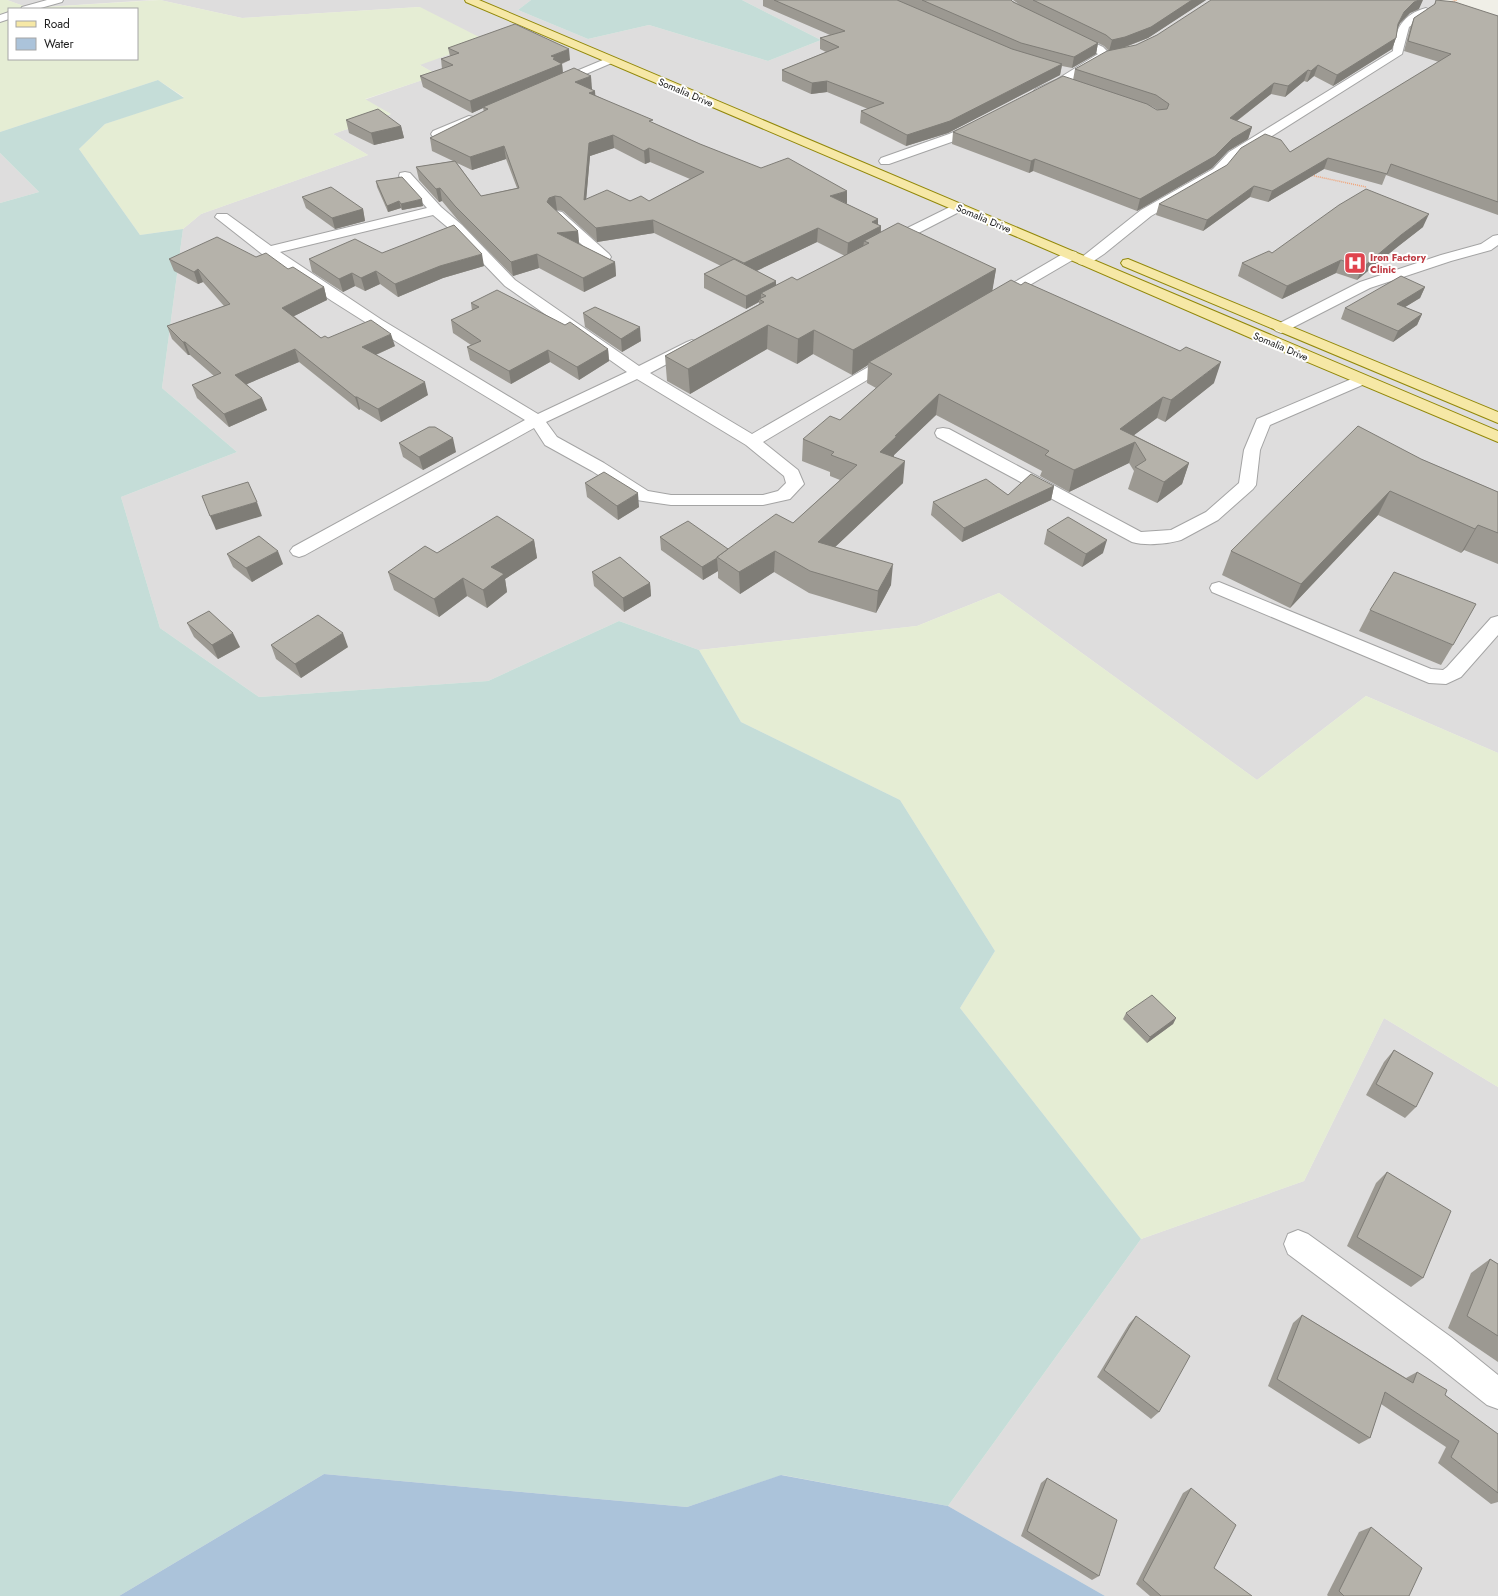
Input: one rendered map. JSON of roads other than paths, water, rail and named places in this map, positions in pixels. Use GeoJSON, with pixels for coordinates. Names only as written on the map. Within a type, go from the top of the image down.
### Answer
{"type":"FeatureCollection","features":[{"type":"Feature","properties":{"kind":"main road","name":"Somalia Drive"},"geometry":{"type":"LineString","coordinates":[[470,0],[1361,380],[1498,436]]}},
{"type":"Feature","properties":{"kind":"main road","name":"Somalia Drive"},"geometry":{"type":"LineString","coordinates":[[494,0],[835,141]]}},
{"type":"Feature","properties":{"kind":"main road"},"geometry":{"type":"LineString","coordinates":[[880,159],[899,167]]}},
{"type":"Feature","properties":{"kind":"main road","name":"Somalia Drive"},"geometry":{"type":"LineString","coordinates":[[1085,245],[1498,418]]}},
{"type":"Feature","properties":{"kind":"street"},"geometry":{"type":"LineString","coordinates":[[30,8],[58,0]]}},
{"type":"Feature","properties":{"kind":"street"},"geometry":{"type":"LineString","coordinates":[[983,306],[1078,258],[1099,251],[1146,213],[1218,172],[1233,155],[1398,52],[1400,31],[1407,22],[1426,11]]}},
{"type":"Feature","properties":{"kind":"street"},"geometry":{"type":"LineString","coordinates":[[1059,29],[1099,49],[1104,54],[1101,58]]}},
{"type":"Feature","properties":{"kind":"street"},"geometry":{"type":"LineString","coordinates":[[1029,96],[1060,82],[1101,58],[1117,56]]}},
{"type":"Feature","properties":{"kind":"street"},"geometry":{"type":"LineString","coordinates":[[545,88],[610,60]]}},
{"type":"Feature","properties":{"kind":"street"},"geometry":{"type":"LineString","coordinates":[[1059,70],[1074,74]]}},
{"type":"Feature","properties":{"kind":"street"},"geometry":{"type":"LineString","coordinates":[[1060,82],[1074,87]]}},
{"type":"Feature","properties":{"kind":"street"},"geometry":{"type":"LineString","coordinates":[[437,134],[480,116]]}},
{"type":"Feature","properties":{"kind":"street"},"geometry":{"type":"LineString","coordinates":[[880,159],[953,137],[991,118]]}},
{"type":"Feature","properties":{"kind":"street"},"geometry":{"type":"LineString","coordinates":[[222,217],[268,251],[390,332],[537,420],[551,441],[598,467],[625,486],[643,496],[671,500],[763,500],[784,495],[795,484],[792,474],[752,441],[638,373],[510,283],[457,228],[436,210],[405,176]]}},
{"type":"Feature","properties":{"kind":"street"},"geometry":{"type":"LineString","coordinates":[[875,250],[958,207]]}},
{"type":"Feature","properties":{"kind":"street"},"geometry":{"type":"LineString","coordinates":[[268,251],[436,210]]}},
{"type":"Feature","properties":{"kind":"street"},"geometry":{"type":"LineString","coordinates":[[557,215],[604,257]]}},
{"type":"Feature","properties":{"kind":"street"},"geometry":{"type":"LineString","coordinates":[[1281,328],[1366,285],[1446,258],[1486,247],[1498,239]]}},
{"type":"Feature","properties":{"kind":"street"},"geometry":{"type":"LineString","coordinates":[[299,552],[537,420],[638,373],[707,337]]}},
{"type":"Feature","properties":{"kind":"street"},"geometry":{"type":"LineString","coordinates":[[752,441],[908,350]]}},
{"type":"Feature","properties":{"kind":"street"},"geometry":{"type":"LineString","coordinates":[[943,433],[1138,538],[1175,536],[1212,516],[1247,485],[1252,450],[1263,422],[1361,380]]}},
{"type":"Feature","properties":{"kind":"street"},"geometry":{"type":"LineString","coordinates":[[1220,588],[1429,676],[1446,678],[1454,672],[1498,623]]}},
{"type":"Feature","properties":{"kind":"street"},"geometry":{"type":"LineString","coordinates":[[1298,1244],[1440,1348],[1498,1394]]}},
{"type":"Feature","properties":{"kind":"water"},"geometry":{"type":"Polygon","coordinates":[[[324,1474],[687,1507],[781,1475],[948,1506],[1105,1596],[119,1596],[324,1474]]]}},
{"type":"Feature","properties":{"kind":"place","name":"Iron Factory Clinic"},"geometry":{"type":"Point","coordinates":[1355,263]}}]}
